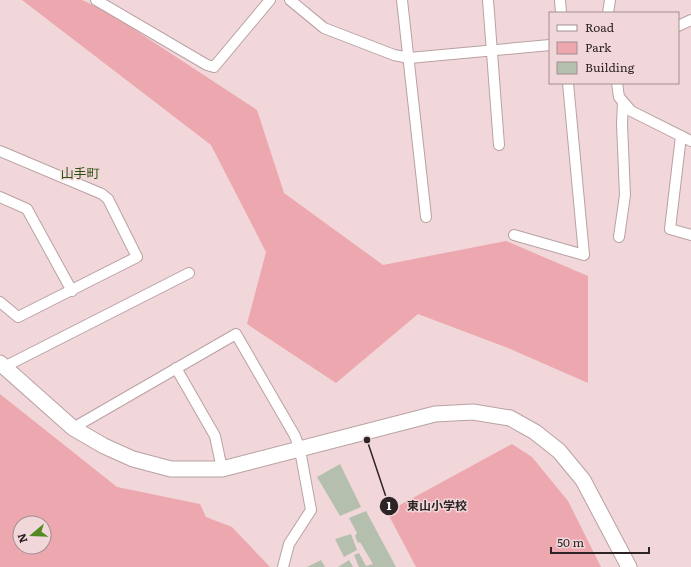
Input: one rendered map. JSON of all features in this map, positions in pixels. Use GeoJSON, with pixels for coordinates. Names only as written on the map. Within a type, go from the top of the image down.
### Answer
{"type":"FeatureCollection","features":[{"type":"Feature","properties":{"kind":"street"},"geometry":{"type":"LineString","coordinates":[[96,0],[207,65],[214,67],[270,0]]}},
{"type":"Feature","properties":{"kind":"street"},"geometry":{"type":"LineString","coordinates":[[290,0],[324,28],[394,55],[409,58],[493,49],[549,45]]}},
{"type":"Feature","properties":{"kind":"street"},"geometry":{"type":"LineString","coordinates":[[402,0],[426,217]]}},
{"type":"Feature","properties":{"kind":"street"},"geometry":{"type":"LineString","coordinates":[[488,0],[493,49],[499,146]]}},
{"type":"Feature","properties":{"kind":"street"},"geometry":{"type":"LineString","coordinates":[[560,0],[561,12]]}},
{"type":"Feature","properties":{"kind":"street"},"geometry":{"type":"LineString","coordinates":[[608,12],[610,0]]}},
{"type":"Feature","properties":{"kind":"street"},"geometry":{"type":"LineString","coordinates":[[679,26],[691,20]]}},
{"type":"Feature","properties":{"kind":"street"},"geometry":{"type":"LineString","coordinates":[[514,235],[584,255],[568,84]]}},
{"type":"Feature","properties":{"kind":"street"},"geometry":{"type":"LineString","coordinates":[[617,84],[619,97],[631,111],[691,141]]}},
{"type":"Feature","properties":{"kind":"street"},"geometry":{"type":"LineString","coordinates":[[619,237],[625,195],[622,124],[623,102]]}},
{"type":"Feature","properties":{"kind":"street"},"geometry":{"type":"LineString","coordinates":[[681,136],[670,229],[691,235]]}},
{"type":"Feature","properties":{"kind":"street"},"geometry":{"type":"LineString","coordinates":[[0,151],[102,194],[108,199],[137,257],[72,292],[18,317],[0,302]]}},
{"type":"Feature","properties":{"kind":"street"},"geometry":{"type":"LineString","coordinates":[[0,197],[27,209],[72,292]]}},
{"type":"Feature","properties":{"kind":"street"},"geometry":{"type":"LineString","coordinates":[[189,273],[2,365],[73,428],[104,446],[133,459],[171,469],[222,469],[435,414],[473,412],[510,418],[535,432],[559,451],[583,480],[629,567]]}},
{"type":"Feature","properties":{"kind":"street"},"geometry":{"type":"LineString","coordinates":[[73,428],[236,334],[295,436],[300,450],[311,510],[289,544],[283,567]]}},
{"type":"Feature","properties":{"kind":"street"},"geometry":{"type":"LineString","coordinates":[[176,368],[215,436],[222,469]]}},
{"type":"Feature","properties":{"kind":"green space"},"geometry":{"type":"Polygon","coordinates":[[[22,0],[82,0],[106,11],[257,110],[284,193],[383,265],[506,241],[588,276],[588,383],[508,348],[418,314],[336,383],[247,324],[266,252],[211,145],[22,0]]]}},
{"type":"Feature","properties":{"kind":"green space"},"geometry":{"type":"Polygon","coordinates":[[[0,394],[117,487],[200,504],[206,517],[232,527],[270,567],[0,567],[0,394]]]}},
{"type":"Feature","properties":{"kind":"green space"},"geometry":{"type":"Polygon","coordinates":[[[512,444],[532,457],[568,501],[601,567],[416,567],[387,512],[512,444]]]}},
{"type":"Feature","properties":{"kind":"building"},"geometry":{"type":"Polygon","coordinates":[[[340,464],[361,507],[340,516],[317,477],[340,464]]]}},
{"type":"Feature","properties":{"kind":"building"},"geometry":{"type":"Polygon","coordinates":[[[366,511],[396,567],[359,567],[354,555],[359,553],[366,566],[373,564],[360,542],[358,543],[355,536],[357,533],[349,518],[366,511]]]}},
{"type":"Feature","properties":{"kind":"building"},"geometry":{"type":"Polygon","coordinates":[[[351,534],[357,550],[344,557],[335,539],[351,534]]]}},
{"type":"Feature","properties":{"kind":"building"},"geometry":{"type":"Polygon","coordinates":[[[321,560],[325,567],[307,567],[321,560]]]}},
{"type":"Feature","properties":{"kind":"building"},"geometry":{"type":"Polygon","coordinates":[[[349,560],[353,567],[338,567],[349,560]]]}},
{"type":"Feature","properties":{"kind":"place","name":"東山小学校"},"geometry":{"type":"Point","coordinates":[367,440]}},
{"type":"Feature","properties":{"kind":"district","name":"山手町"},"geometry":{"type":"Point","coordinates":[80,173]}}]}
